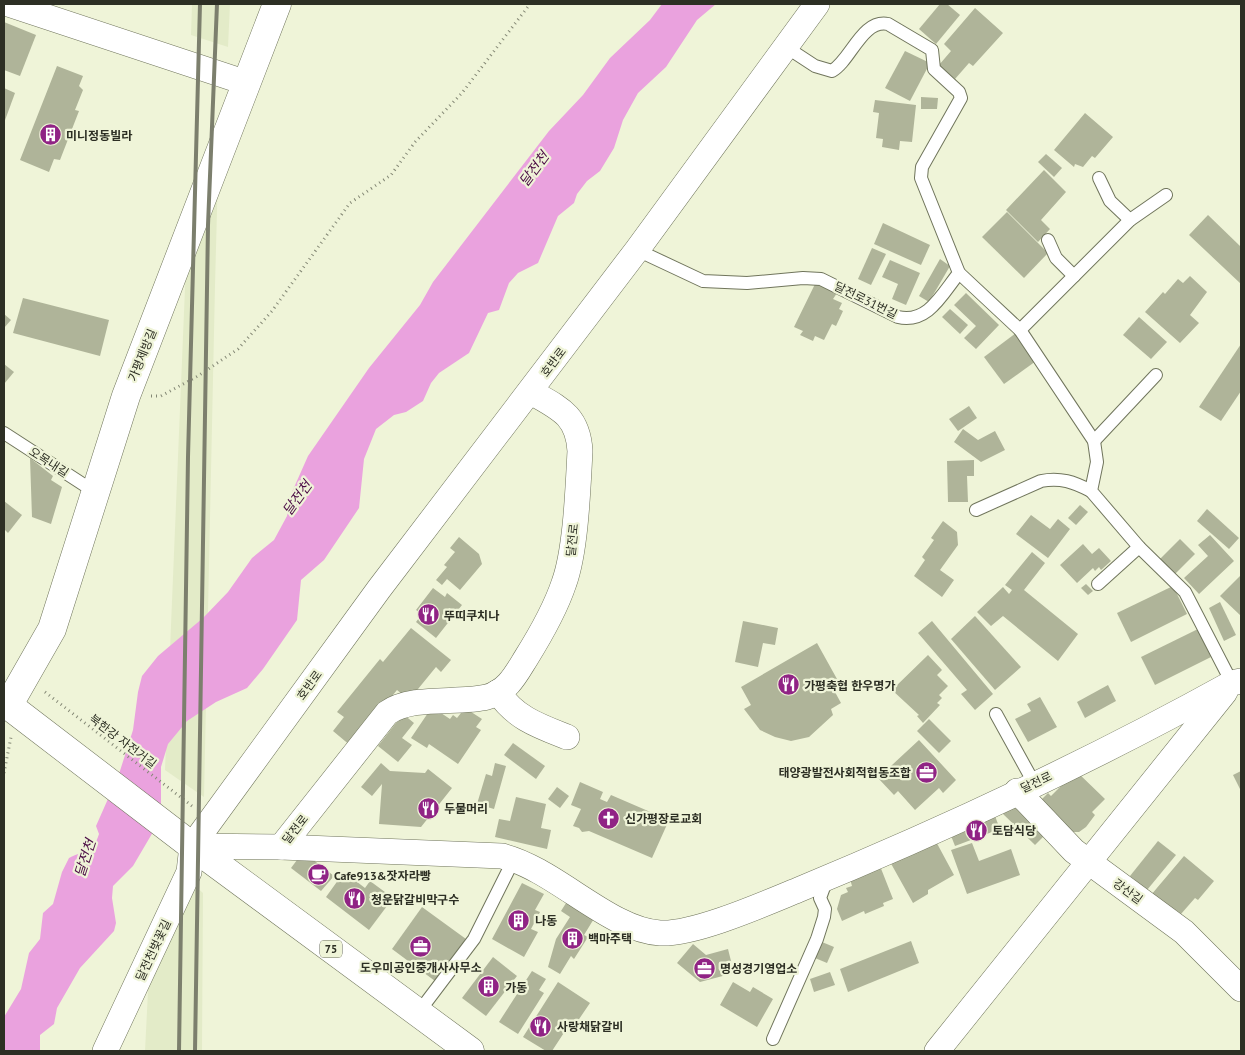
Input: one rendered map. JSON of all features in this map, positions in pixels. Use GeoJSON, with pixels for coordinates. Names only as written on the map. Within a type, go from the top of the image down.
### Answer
{"type":"FeatureCollection","features":[{"type":"Feature","properties":{"kind":"street"},"geometry":{"type":"LineString","coordinates":[[8,4],[37,8],[247,84]]}},
{"type":"Feature","properties":{"kind":"street","name":"가평제방길"},"geometry":{"type":"LineString","coordinates":[[13,710],[52,629],[126,396],[277,4]]}},
{"type":"Feature","properties":{"kind":"street"},"geometry":{"type":"LineString","coordinates":[[638,250],[817,4]]}},
{"type":"Feature","properties":{"kind":"street","name":"호반로"},"geometry":{"type":"LineString","coordinates":[[192,846],[379,589],[638,250]]}},
{"type":"Feature","properties":{"kind":"street","name":"달전로"},"geometry":{"type":"LineString","coordinates":[[281,847],[362,742],[387,713],[394,708],[480,698],[498,692],[513,678],[539,638],[565,582],[570,560],[579,466],[579,435],[574,423],[565,413],[531,392]]}},
{"type":"Feature","properties":{"kind":"street"},"geometry":{"type":"LineString","coordinates":[[937,1051],[1238,678]]}},
{"type":"Feature","properties":{"kind":"street","name":"달전로"},"geometry":{"type":"LineString","coordinates":[[192,846],[281,847],[487,855],[514,859],[628,924],[660,933],[685,931],[758,906],[884,855],[1144,731],[1238,678]]}},
{"type":"Feature","properties":{"kind":"street"},"geometry":{"type":"LineString","coordinates":[[498,692],[511,709],[521,718],[567,737]]}},
{"type":"Feature","properties":{"kind":"street","name":"75"},"geometry":{"type":"LineString","coordinates":[[13,710],[192,846],[470,1051]]}},
{"type":"Feature","properties":{"kind":"street","name":"강산길"},"geometry":{"type":"LineString","coordinates":[[1026,787],[1074,851],[1184,932],[1241,989]]}},
{"type":"Feature","properties":{"kind":"street","name":"달전천벚꽃길"},"geometry":{"type":"LineString","coordinates":[[105,1051],[189,872],[192,846]]}},
{"type":"Feature","properties":{"kind":"lane"},"geometry":{"type":"LineString","coordinates":[[786,47],[815,66],[832,71],[840,67],[869,29],[882,23],[888,24],[932,50],[934,69],[959,92],[961,98],[922,167],[921,178],[959,274],[1020,330],[1094,441],[1097,462],[1091,491]]}},
{"type":"Feature","properties":{"kind":"lane"},"geometry":{"type":"LineString","coordinates":[[1099,178],[1110,201],[1130,220]]}},
{"type":"Feature","properties":{"kind":"lane"},"geometry":{"type":"LineString","coordinates":[[1020,330],[1130,220],[1166,195]]}},
{"type":"Feature","properties":{"kind":"lane"},"geometry":{"type":"LineString","coordinates":[[1048,240],[1056,258],[1074,276]]}},
{"type":"Feature","properties":{"kind":"lane","name":"달전로31번길"},"geometry":{"type":"LineString","coordinates":[[638,250],[703,280],[747,283],[803,278],[821,279],[898,317],[907,319],[916,318],[924,314],[959,274]]}},
{"type":"Feature","properties":{"kind":"lane"},"geometry":{"type":"LineString","coordinates":[[1094,441],[1156,375]]}},
{"type":"Feature","properties":{"kind":"lane","name":"오목내길"},"geometry":{"type":"LineString","coordinates":[[4,433],[95,492]]}},
{"type":"Feature","properties":{"kind":"lane"},"geometry":{"type":"LineString","coordinates":[[976,510],[1041,481],[1051,479],[1064,479],[1091,491],[1139,547],[1185,592],[1238,678]]}},
{"type":"Feature","properties":{"kind":"lane"},"geometry":{"type":"LineString","coordinates":[[1098,584],[1139,547]]}},
{"type":"Feature","properties":{"kind":"lane"},"geometry":{"type":"LineString","coordinates":[[996,714],[1026,787]]}},
{"type":"Feature","properties":{"kind":"lane"},"geometry":{"type":"LineString","coordinates":[[418,1013],[474,939],[514,859]]}},
{"type":"Feature","properties":{"kind":"lane"},"geometry":{"type":"LineString","coordinates":[[773,1039],[820,932],[825,909],[820,898],[827,878]]}},
{"type":"Feature","properties":{"kind":"path"},"geometry":{"type":"LineString","coordinates":[[126,396],[161,396],[198,376],[238,349],[272,311],[350,203],[391,175],[415,142],[462,93],[530,4]]}},
{"type":"Feature","properties":{"kind":"path","name":"북한강 자전거길"},"geometry":{"type":"LineString","coordinates":[[44,691],[192,804]]}},
{"type":"Feature","properties":{"kind":"path"},"geometry":{"type":"LineString","coordinates":[[4,773],[13,710]]}},
{"type":"Feature","properties":{"kind":"shaded area"},"geometry":{"type":"Polygon","coordinates":[[[192,4],[230,4],[228,47],[191,35],[192,4]]]}},
{"type":"Feature","properties":{"kind":"shaded area"},"geometry":{"type":"Polygon","coordinates":[[[218,173],[204,797],[165,770],[187,240],[218,173]]]}},
{"type":"Feature","properties":{"kind":"shaded area"},"geometry":{"type":"Polygon","coordinates":[[[178,871],[203,893],[202,1051],[145,1051],[151,932],[178,871]]]}},
{"type":"Feature","properties":{"kind":"water","name":"달전천"},"geometry":{"type":"Polygon","coordinates":[[[662,4],[716,4],[697,20],[666,67],[638,93],[623,120],[614,148],[600,171],[587,181],[577,194],[574,203],[558,216],[538,263],[518,273],[509,283],[499,310],[488,313],[469,353],[439,373],[431,383],[423,401],[406,412],[394,415],[376,429],[364,459],[359,508],[324,560],[301,580],[297,620],[263,669],[247,688],[216,702],[187,721],[168,744],[161,767],[161,807],[153,832],[133,866],[113,886],[112,898],[116,923],[114,931],[80,968],[57,1008],[54,1024],[40,1035],[40,1051],[4,1051],[4,1017],[21,989],[29,953],[40,939],[43,913],[53,904],[62,872],[69,858],[91,848],[99,834],[96,826],[119,774],[133,730],[142,676],[158,656],[203,618],[228,592],[252,558],[274,540],[287,516],[292,492],[308,456],[369,368],[420,305],[433,282],[549,131],[583,95],[610,58],[650,20],[662,4]]]}},
{"type":"Feature","properties":{"kind":"building"},"geometry":{"type":"Polygon","coordinates":[[[940,4],[947,4],[960,15],[936,44],[919,29],[940,4]]]}},
{"type":"Feature","properties":{"kind":"building"},"geometry":{"type":"Polygon","coordinates":[[[975,8],[1003,33],[973,66],[969,63],[955,79],[939,65],[951,51],[944,44],[975,8]]]}},
{"type":"Feature","properties":{"kind":"building"},"geometry":{"type":"Polygon","coordinates":[[[4,22],[36,35],[20,76],[4,70],[4,22]]]}},
{"type":"Feature","properties":{"kind":"building"},"geometry":{"type":"Polygon","coordinates":[[[905,51],[930,63],[910,101],[885,88],[905,51]]]}},
{"type":"Feature","properties":{"kind":"building","name":"미니정동빌라"},"geometry":{"type":"Polygon","coordinates":[[[57,66],[83,76],[79,86],[83,90],[75,110],[79,111],[60,160],[54,159],[49,172],[20,160],[57,66]]]}},
{"type":"Feature","properties":{"kind":"building"},"geometry":{"type":"Polygon","coordinates":[[[4,88],[15,93],[4,123],[4,88]]]}},
{"type":"Feature","properties":{"kind":"building"},"geometry":{"type":"Polygon","coordinates":[[[921,97],[938,98],[937,109],[921,109],[921,97]]]}},
{"type":"Feature","properties":{"kind":"building"},"geometry":{"type":"Polygon","coordinates":[[[875,100],[916,105],[912,142],[900,141],[899,150],[882,147],[883,139],[876,138],[879,113],[873,112],[875,100]]]}},
{"type":"Feature","properties":{"kind":"building"},"geometry":{"type":"Polygon","coordinates":[[[1085,113],[1113,137],[1095,158],[1092,156],[1083,167],[1075,164],[1074,167],[1054,150],[1085,113]]]}},
{"type":"Feature","properties":{"kind":"building"},"geometry":{"type":"Polygon","coordinates":[[[1046,154],[1062,168],[1054,177],[1038,162],[1046,154]]]}},
{"type":"Feature","properties":{"kind":"building"},"geometry":{"type":"Polygon","coordinates":[[[1044,170],[1066,192],[1041,220],[1050,229],[1038,242],[1006,210],[1044,170]]]}},
{"type":"Feature","properties":{"kind":"building"},"geometry":{"type":"Polygon","coordinates":[[[1007,212],[1048,253],[1024,278],[982,237],[1007,212]]]}},
{"type":"Feature","properties":{"kind":"building"},"geometry":{"type":"Polygon","coordinates":[[[1208,215],[1241,247],[1241,284],[1189,235],[1208,215]]]}},
{"type":"Feature","properties":{"kind":"building"},"geometry":{"type":"Polygon","coordinates":[[[883,223],[930,245],[921,265],[874,244],[883,223]]]}},
{"type":"Feature","properties":{"kind":"building"},"geometry":{"type":"Polygon","coordinates":[[[872,248],[886,254],[871,285],[858,279],[872,248]]]}},
{"type":"Feature","properties":{"kind":"building"},"geometry":{"type":"Polygon","coordinates":[[[940,259],[950,266],[929,302],[919,296],[940,259]]]}},
{"type":"Feature","properties":{"kind":"building"},"geometry":{"type":"Polygon","coordinates":[[[890,260],[920,273],[906,305],[892,299],[898,284],[882,277],[890,260]]]}},
{"type":"Feature","properties":{"kind":"building"},"geometry":{"type":"Polygon","coordinates":[[[1190,276],[1207,292],[1190,315],[1199,323],[1180,343],[1145,312],[1178,279],[1183,283],[1190,276]]]}},
{"type":"Feature","properties":{"kind":"building"},"geometry":{"type":"Polygon","coordinates":[[[816,282],[837,293],[833,299],[842,303],[839,309],[843,311],[836,326],[832,324],[824,340],[815,336],[813,341],[800,335],[803,331],[794,327],[816,282]]]}},
{"type":"Feature","properties":{"kind":"building"},"geometry":{"type":"Polygon","coordinates":[[[966,293],[999,325],[976,349],[964,338],[976,326],[954,305],[966,293]]]}},
{"type":"Feature","properties":{"kind":"building"},"geometry":{"type":"Polygon","coordinates":[[[23,298],[109,320],[100,356],[13,333],[23,298]]]}},
{"type":"Feature","properties":{"kind":"building"},"geometry":{"type":"Polygon","coordinates":[[[950,309],[968,325],[960,334],[942,317],[950,309]]]}},
{"type":"Feature","properties":{"kind":"building"},"geometry":{"type":"Polygon","coordinates":[[[4,314],[11,320],[4,328],[4,314]]]}},
{"type":"Feature","properties":{"kind":"building"},"geometry":{"type":"Polygon","coordinates":[[[1139,317],[1167,342],[1151,359],[1123,335],[1139,317]]]}},
{"type":"Feature","properties":{"kind":"building"},"geometry":{"type":"Polygon","coordinates":[[[1016,333],[1036,361],[1004,384],[984,357],[1016,333]]]}},
{"type":"Feature","properties":{"kind":"building"},"geometry":{"type":"Polygon","coordinates":[[[1241,344],[1241,391],[1221,421],[1199,407],[1241,344]]]}},
{"type":"Feature","properties":{"kind":"building"},"geometry":{"type":"Polygon","coordinates":[[[4,364],[14,372],[4,384],[4,364]]]}},
{"type":"Feature","properties":{"kind":"building"},"geometry":{"type":"Polygon","coordinates":[[[969,406],[977,418],[958,431],[949,419],[969,406]]]}},
{"type":"Feature","properties":{"kind":"building"},"geometry":{"type":"Polygon","coordinates":[[[963,429],[978,440],[995,431],[1005,450],[981,462],[954,442],[963,429]]]}},
{"type":"Feature","properties":{"kind":"building"},"geometry":{"type":"Polygon","coordinates":[[[30,458],[53,476],[51,480],[62,487],[51,524],[32,517],[30,458]]]}},
{"type":"Feature","properties":{"kind":"building"},"geometry":{"type":"Polygon","coordinates":[[[974,460],[974,476],[967,476],[968,502],[948,502],[947,461],[974,460]]]}},
{"type":"Feature","properties":{"kind":"building"},"geometry":{"type":"Polygon","coordinates":[[[4,501],[22,515],[8,533],[4,529],[4,501]]]}},
{"type":"Feature","properties":{"kind":"building"},"geometry":{"type":"Polygon","coordinates":[[[1080,505],[1088,512],[1076,525],[1068,518],[1080,505]]]}},
{"type":"Feature","properties":{"kind":"building"},"geometry":{"type":"Polygon","coordinates":[[[1207,509],[1239,538],[1229,549],[1197,521],[1207,509]]]}},
{"type":"Feature","properties":{"kind":"building"},"geometry":{"type":"Polygon","coordinates":[[[1031,515],[1050,529],[1058,519],[1070,529],[1048,558],[1016,534],[1031,515]]]}},
{"type":"Feature","properties":{"kind":"building"},"geometry":{"type":"Polygon","coordinates":[[[943,521],[957,532],[958,545],[940,570],[954,580],[942,597],[914,576],[925,560],[922,557],[934,540],[931,538],[943,521]]]}},
{"type":"Feature","properties":{"kind":"building"},"geometry":{"type":"Polygon","coordinates":[[[1210,535],[1234,561],[1199,594],[1184,578],[1208,556],[1198,545],[1210,535]]]}},
{"type":"Feature","properties":{"kind":"building"},"geometry":{"type":"Polygon","coordinates":[[[459,537],[479,554],[482,564],[460,590],[447,579],[442,585],[436,580],[447,567],[444,565],[455,552],[450,548],[459,537]]]}},
{"type":"Feature","properties":{"kind":"building"},"geometry":{"type":"Polygon","coordinates":[[[1180,539],[1195,554],[1175,574],[1160,559],[1180,539]]]}},
{"type":"Feature","properties":{"kind":"building"},"geometry":{"type":"Polygon","coordinates":[[[1083,544],[1092,554],[1099,548],[1111,561],[1101,570],[1099,567],[1095,571],[1093,568],[1077,583],[1060,565],[1083,544]]]}},
{"type":"Feature","properties":{"kind":"building"},"geometry":{"type":"Polygon","coordinates":[[[1032,552],[1045,563],[1024,590],[1078,634],[1058,661],[1003,616],[991,626],[977,612],[1003,587],[1009,594],[1012,590],[1005,585],[1032,552]]]}},
{"type":"Feature","properties":{"kind":"building"},"geometry":{"type":"Polygon","coordinates":[[[1241,575],[1241,616],[1220,596],[1241,575]]]}},
{"type":"Feature","properties":{"kind":"building"},"geometry":{"type":"Polygon","coordinates":[[[1086,584],[1093,591],[1088,595],[1081,588],[1086,584]]]}},
{"type":"Feature","properties":{"kind":"building"},"geometry":{"type":"Polygon","coordinates":[[[1173,586],[1187,614],[1131,642],[1117,613],[1173,586]]]}},
{"type":"Feature","properties":{"kind":"building"},"geometry":{"type":"Polygon","coordinates":[[[433,588],[445,597],[447,593],[462,605],[436,638],[416,622],[422,614],[416,610],[433,588]]]}},
{"type":"Feature","properties":{"kind":"building"},"geometry":{"type":"Polygon","coordinates":[[[1220,602],[1236,635],[1224,641],[1209,608],[1220,602]]]}},
{"type":"Feature","properties":{"kind":"building"},"geometry":{"type":"Polygon","coordinates":[[[975,616],[1021,667],[995,690],[951,639],[975,616]]]}},
{"type":"Feature","properties":{"kind":"building"},"geometry":{"type":"Polygon","coordinates":[[[743,621],[778,628],[775,645],[763,643],[758,667],[735,662],[743,621]]]}},
{"type":"Feature","properties":{"kind":"building"},"geometry":{"type":"Polygon","coordinates":[[[932,621],[993,694],[975,710],[961,694],[967,690],[918,633],[932,621]]]}},
{"type":"Feature","properties":{"kind":"building"},"geometry":{"type":"Polygon","coordinates":[[[411,628],[451,660],[441,672],[436,667],[409,700],[397,690],[351,746],[333,731],[344,717],[337,712],[380,659],[383,662],[411,628]]]}},
{"type":"Feature","properties":{"kind":"building"},"geometry":{"type":"Polygon","coordinates":[[[1198,629],[1211,657],[1155,685],[1141,657],[1198,629]]]}},
{"type":"Feature","properties":{"kind":"building"},"geometry":{"type":"Polygon","coordinates":[[[817,643],[837,679],[830,683],[841,703],[831,709],[833,715],[809,737],[791,741],[775,737],[760,730],[744,709],[751,705],[741,687],[817,643]]]}},
{"type":"Feature","properties":{"kind":"building"},"geometry":{"type":"Polygon","coordinates":[[[928,655],[942,670],[937,675],[948,686],[939,695],[942,698],[937,703],[940,705],[923,723],[917,716],[919,715],[892,690],[928,655]]]}},
{"type":"Feature","properties":{"kind":"building"},"geometry":{"type":"Polygon","coordinates":[[[1108,685],[1116,701],[1085,718],[1077,702],[1108,685]]]}},
{"type":"Feature","properties":{"kind":"building"},"geometry":{"type":"Polygon","coordinates":[[[1040,697],[1057,727],[1028,742],[1015,719],[1031,711],[1027,704],[1040,697]]]}},
{"type":"Feature","properties":{"kind":"building"},"geometry":{"type":"Polygon","coordinates":[[[432,707],[450,719],[453,715],[457,718],[465,708],[482,719],[476,727],[481,730],[458,764],[429,744],[427,748],[411,738],[432,707]]]}},
{"type":"Feature","properties":{"kind":"building"},"geometry":{"type":"Polygon","coordinates":[[[403,714],[414,723],[402,738],[412,745],[398,762],[378,746],[403,714]]]}},
{"type":"Feature","properties":{"kind":"building"},"geometry":{"type":"Polygon","coordinates":[[[929,719],[951,741],[939,753],[917,731],[929,719]]]}},
{"type":"Feature","properties":{"kind":"building"},"geometry":{"type":"Polygon","coordinates":[[[919,740],[956,780],[943,793],[939,788],[915,810],[898,791],[894,795],[878,778],[919,740]]]}},
{"type":"Feature","properties":{"kind":"building"},"geometry":{"type":"Polygon","coordinates":[[[513,743],[545,766],[536,779],[504,755],[513,743]]]}},
{"type":"Feature","properties":{"kind":"building"},"geometry":{"type":"Polygon","coordinates":[[[381,763],[390,771],[425,773],[428,769],[452,788],[421,827],[379,824],[382,784],[372,796],[361,787],[381,763]]]}},
{"type":"Feature","properties":{"kind":"building"},"geometry":{"type":"Polygon","coordinates":[[[495,763],[506,766],[494,809],[477,804],[486,774],[492,776],[495,763]]]}},
{"type":"Feature","properties":{"kind":"building"},"geometry":{"type":"Polygon","coordinates":[[[1076,771],[1105,799],[1092,812],[1095,815],[1086,827],[1079,832],[1073,832],[1041,800],[1048,793],[1051,796],[1076,771]]]}},
{"type":"Feature","properties":{"kind":"building"},"geometry":{"type":"Polygon","coordinates":[[[1241,771],[1241,791],[1233,775],[1241,771]]]}},
{"type":"Feature","properties":{"kind":"building"},"geometry":{"type":"Polygon","coordinates":[[[580,782],[603,792],[600,799],[607,802],[611,795],[669,820],[652,858],[589,831],[582,832],[579,828],[573,826],[581,809],[571,805],[580,782]]]}},
{"type":"Feature","properties":{"kind":"building"},"geometry":{"type":"Polygon","coordinates":[[[557,787],[569,796],[560,808],[548,799],[557,787]]]}},
{"type":"Feature","properties":{"kind":"building"},"geometry":{"type":"Polygon","coordinates":[[[516,797],[546,804],[541,828],[551,830],[547,849],[495,837],[499,819],[510,821],[516,797]]]}},
{"type":"Feature","properties":{"kind":"building"},"geometry":{"type":"Polygon","coordinates":[[[1013,802],[1046,834],[1035,845],[1002,813],[1013,802]]]}},
{"type":"Feature","properties":{"kind":"building"},"geometry":{"type":"Polygon","coordinates":[[[993,811],[1000,829],[955,846],[948,828],[993,811]]]}},
{"type":"Feature","properties":{"kind":"building"},"geometry":{"type":"Polygon","coordinates":[[[933,836],[954,875],[928,890],[928,894],[913,903],[889,860],[933,836]]]}},
{"type":"Feature","properties":{"kind":"building"},"geometry":{"type":"Polygon","coordinates":[[[1158,841],[1176,855],[1147,890],[1130,876],[1158,841]]]}},
{"type":"Feature","properties":{"kind":"building"},"geometry":{"type":"Polygon","coordinates":[[[972,843],[979,861],[1011,849],[1020,875],[967,894],[951,850],[972,843]]]}},
{"type":"Feature","properties":{"kind":"building"},"geometry":{"type":"Polygon","coordinates":[[[303,852],[334,876],[321,891],[291,868],[303,852]]]}},
{"type":"Feature","properties":{"kind":"building"},"geometry":{"type":"Polygon","coordinates":[[[1184,856],[1214,881],[1198,900],[1195,898],[1181,914],[1176,910],[1173,913],[1151,895],[1184,856]]]}},
{"type":"Feature","properties":{"kind":"building"},"geometry":{"type":"Polygon","coordinates":[[[880,866],[893,899],[883,903],[884,906],[865,914],[864,911],[842,921],[837,909],[841,895],[848,892],[846,888],[852,886],[850,879],[880,866]]]}},
{"type":"Feature","properties":{"kind":"building"},"geometry":{"type":"Polygon","coordinates":[[[344,872],[365,888],[370,881],[393,898],[369,930],[326,897],[344,872]]]}},
{"type":"Feature","properties":{"kind":"building","name":"나동"},"geometry":{"type":"Polygon","coordinates":[[[522,883],[544,894],[535,910],[540,912],[531,929],[538,932],[524,957],[492,939],[522,883]]]}},
{"type":"Feature","properties":{"kind":"building","name":"백마주택"},"geometry":{"type":"Polygon","coordinates":[[[568,900],[595,917],[584,935],[588,937],[574,959],[571,956],[560,974],[548,967],[556,939],[570,917],[561,911],[568,900]]]}},
{"type":"Feature","properties":{"kind":"building"},"geometry":{"type":"Polygon","coordinates":[[[422,907],[466,939],[435,981],[392,949],[422,907]]]}},
{"type":"Feature","properties":{"kind":"building"},"geometry":{"type":"Polygon","coordinates":[[[911,941],[919,963],[848,992],[840,969],[911,941]]]}},
{"type":"Feature","properties":{"kind":"building"},"geometry":{"type":"Polygon","coordinates":[[[822,942],[834,947],[827,963],[815,958],[822,942]]]}},
{"type":"Feature","properties":{"kind":"building"},"geometry":{"type":"Polygon","coordinates":[[[693,944],[706,955],[728,949],[734,973],[700,982],[677,963],[693,944]]]}},
{"type":"Feature","properties":{"kind":"building","name":"가동"},"geometry":{"type":"Polygon","coordinates":[[[493,957],[517,976],[486,1016],[462,998],[493,957]]]}},
{"type":"Feature","properties":{"kind":"building"},"geometry":{"type":"Polygon","coordinates":[[[532,971],[546,979],[539,990],[544,993],[518,1034],[499,1022],[532,971]]]}},
{"type":"Feature","properties":{"kind":"building"},"geometry":{"type":"Polygon","coordinates":[[[830,972],[835,985],[814,992],[810,979],[830,972]]]}},
{"type":"Feature","properties":{"kind":"building"},"geometry":{"type":"Polygon","coordinates":[[[558,982],[590,1003],[573,1028],[569,1025],[552,1051],[546,1051],[523,1037],[558,982]]]}},
{"type":"Feature","properties":{"kind":"building"},"geometry":{"type":"Polygon","coordinates":[[[733,982],[750,992],[753,987],[773,999],[757,1027],[720,1005],[733,982]]]}},
{"type":"Feature","properties":{"kind":"railway"},"geometry":{"type":"LineString","coordinates":[[179,1051],[188,457],[200,4]]}},
{"type":"Feature","properties":{"kind":"railway"},"geometry":{"type":"LineString","coordinates":[[195,1051],[208,225],[217,4]]}},
{"type":"Feature","properties":{"kind":"place","name":"미니정동빌라"},"geometry":{"type":"Point","coordinates":[50,135]}},
{"type":"Feature","properties":{"kind":"place","name":"뚜띠쿠치나"},"geometry":{"type":"Point","coordinates":[428,615]}},
{"type":"Feature","properties":{"kind":"place","name":"가평축협 한우명가"},"geometry":{"type":"Point","coordinates":[788,685]}},
{"type":"Feature","properties":{"kind":"place","name":"태양광발전사회적협동조합"},"geometry":{"type":"Point","coordinates":[927,772]}},
{"type":"Feature","properties":{"kind":"place","name":"두물머리"},"geometry":{"type":"Point","coordinates":[428,808]}},
{"type":"Feature","properties":{"kind":"place","name":"신가평장로교회"},"geometry":{"type":"Point","coordinates":[609,818]}},
{"type":"Feature","properties":{"kind":"place","name":"토담식당"},"geometry":{"type":"Point","coordinates":[976,830]}},
{"type":"Feature","properties":{"kind":"place","name":"Cafe913&잣자라빵"},"geometry":{"type":"Point","coordinates":[318,875]}},
{"type":"Feature","properties":{"kind":"place","name":"청운닭갈비막구수"},"geometry":{"type":"Point","coordinates":[355,899]}},
{"type":"Feature","properties":{"kind":"place","name":"나동"},"geometry":{"type":"Point","coordinates":[519,920]}},
{"type":"Feature","properties":{"kind":"place","name":"백마주택"},"geometry":{"type":"Point","coordinates":[572,938]}},
{"type":"Feature","properties":{"kind":"place","name":"도우미공인중개사사무소"},"geometry":{"type":"Point","coordinates":[421,946]}},
{"type":"Feature","properties":{"kind":"place","name":"명성경기영업소"},"geometry":{"type":"Point","coordinates":[704,968]}},
{"type":"Feature","properties":{"kind":"place","name":"가동"},"geometry":{"type":"Point","coordinates":[489,987]}},
{"type":"Feature","properties":{"kind":"place","name":"사랑채닭갈비"},"geometry":{"type":"Point","coordinates":[541,1026]}}]}
